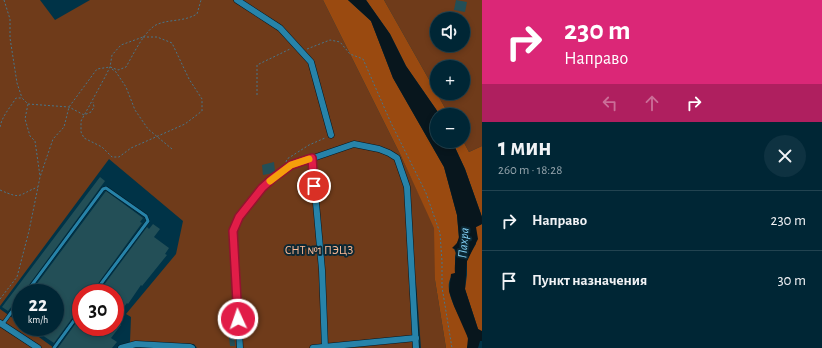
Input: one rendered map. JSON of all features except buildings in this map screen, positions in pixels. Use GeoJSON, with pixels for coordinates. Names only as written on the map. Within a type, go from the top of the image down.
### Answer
{"type":"FeatureCollection","features":[{"type":"Feature","properties":{"kind":"street"},"geometry":{"type":"LineString","coordinates":[[238,0],[280,28],[311,62],[331,135]]}},
{"type":"Feature","properties":{"kind":"street"},"geometry":{"type":"LineString","coordinates":[[240,348],[233,231],[239,217],[262,188],[287,167],[354,144],[379,149],[397,158],[407,187],[416,348]]}},
{"type":"Feature","properties":{"kind":"street"},"geometry":{"type":"LineString","coordinates":[[312,158],[322,270],[325,347]]}},
{"type":"Feature","properties":{"kind":"street"},"geometry":{"type":"LineString","coordinates":[[1,324],[38,348]]}},
{"type":"Feature","properties":{"kind":"street"},"geometry":{"type":"LineString","coordinates":[[313,348],[416,338]]}},
{"type":"Feature","properties":{"kind":"street"},"geometry":{"type":"LineString","coordinates":[[121,348],[136,344],[192,348]]}},
{"type":"Feature","properties":{"kind":"lane"},"geometry":{"type":"LineString","coordinates":[[33,284],[103,189],[106,188],[146,216],[148,221],[101,284]]}},
{"type":"Feature","properties":{"kind":"lane"},"geometry":{"type":"LineString","coordinates":[[1,324],[12,310]]}},
{"type":"Feature","properties":{"kind":"lane"},"geometry":{"type":"LineString","coordinates":[[54,348],[72,323]]}},
{"type":"Feature","properties":{"kind":"path"},"geometry":{"type":"LineString","coordinates":[[4,0],[10,19],[10,38],[17,83],[22,98],[28,104],[70,106],[84,116]]}},
{"type":"Feature","properties":{"kind":"path"},"geometry":{"type":"LineString","coordinates":[[0,299],[17,277],[29,231],[40,177],[53,139],[64,127],[70,106],[97,69],[110,67],[118,70],[126,67],[143,37],[157,24],[189,19],[197,14],[201,0]]}},
{"type":"Feature","properties":{"kind":"path"},"geometry":{"type":"LineString","coordinates":[[143,37],[157,37],[172,43],[189,79],[202,99],[202,111],[186,124],[131,148],[119,157],[112,157],[102,147],[84,138],[81,132],[81,120],[110,67],[112,55],[121,45],[143,37]]}},
{"type":"Feature","properties":{"kind":"path"},"geometry":{"type":"LineString","coordinates":[[258,95],[257,65],[296,46]]}},
{"type":"Feature","properties":{"kind":"path"},"geometry":{"type":"LineString","coordinates":[[110,67],[116,72],[126,87],[135,110],[148,129],[172,150]]}},
{"type":"Feature","properties":{"kind":"path"},"geometry":{"type":"LineString","coordinates":[[0,127],[1,119],[16,98],[22,98]]}},
{"type":"Feature","properties":{"kind":"path"},"geometry":{"type":"LineString","coordinates":[[84,116],[91,112],[94,108],[92,101]]}},
{"type":"Feature","properties":{"kind":"path"},"geometry":{"type":"LineString","coordinates":[[28,104],[26,119],[30,136],[35,141],[40,177]]}},
{"type":"Feature","properties":{"kind":"path"},"geometry":{"type":"LineString","coordinates":[[287,167],[285,163],[287,159],[309,145],[331,135]]}},
{"type":"Feature","properties":{"kind":"path"},"geometry":{"type":"LineString","coordinates":[[0,190],[15,197],[21,196],[27,191],[38,187]]}},
{"type":"Feature","properties":{"kind":"green space","name":"СНТ №1 ПЭЦЗ"},"geometry":{"type":"Polygon","coordinates":[[[0,0],[40,0],[55,20],[90,0],[323,0],[401,156],[435,228],[435,280],[446,348],[421,348],[416,282],[411,284],[414,348],[197,348],[194,344],[130,342],[131,317],[126,314],[176,254],[183,221],[109,159],[16,284],[12,284],[12,290],[0,306],[0,0]]]}},
{"type":"Feature","properties":{"kind":"green space"},"geometry":{"type":"Polygon","coordinates":[[[384,0],[482,0],[482,146],[469,152],[467,148],[470,148],[470,108],[445,108],[441,100],[470,100],[470,60],[430,60],[430,81],[384,0]]]}},
{"type":"Feature","properties":{"kind":"green space"},"geometry":{"type":"Polygon","coordinates":[[[0,309],[12,318],[12,336],[37,336],[54,348],[0,348],[0,309]]]}},
{"type":"Feature","properties":{"kind":"shaded area"},"geometry":{"type":"Polygon","coordinates":[[[323,0],[348,0],[371,21],[393,78],[430,143],[430,148],[433,148],[444,167],[457,215],[459,239],[453,248],[456,253],[455,273],[450,279],[450,296],[466,332],[468,341],[467,348],[446,348],[435,280],[434,228],[401,156],[323,0]]]}},
{"type":"Feature","properties":{"kind":"shaded area"},"geometry":{"type":"Polygon","coordinates":[[[366,0],[384,0],[430,81],[430,100],[441,100],[445,108],[435,108],[406,66],[390,34],[366,0]]]}},
{"type":"Feature","properties":{"kind":"shaded area"},"geometry":{"type":"Polygon","coordinates":[[[482,146],[482,217],[465,169],[455,148],[467,148],[469,152],[482,146]]]}},
{"type":"Feature","properties":{"kind":"shaded area"},"geometry":{"type":"Polygon","coordinates":[[[482,224],[481,332],[478,329],[465,289],[467,261],[476,244],[476,227],[482,224]]]}},
{"type":"Feature","properties":{"kind":"water"},"geometry":{"type":"Polygon","coordinates":[[[348,0],[366,0],[390,34],[406,66],[435,108],[430,108],[430,143],[393,78],[371,21],[348,0]]]}},
{"type":"Feature","properties":{"kind":"water","name":"Пахра"},"geometry":{"type":"Polygon","coordinates":[[[433,148],[455,148],[465,169],[482,217],[482,224],[476,227],[478,239],[467,261],[465,289],[478,329],[482,331],[482,341],[480,341],[478,348],[467,348],[468,338],[449,291],[451,274],[455,273],[456,251],[452,248],[457,243],[459,237],[457,215],[444,167],[433,148]]]}},
{"type":"Feature","properties":{"kind":"slow traffic"},"geometry":{"type":"LineString","coordinates":[[270,181],[287,167],[309,159]]}},
{"type":"Feature","properties":{"kind":"route"},"geometry":{"type":"LineString","coordinates":[[238,319],[233,231],[239,217],[262,188],[291,165],[312,158],[314,186]]}}]}
